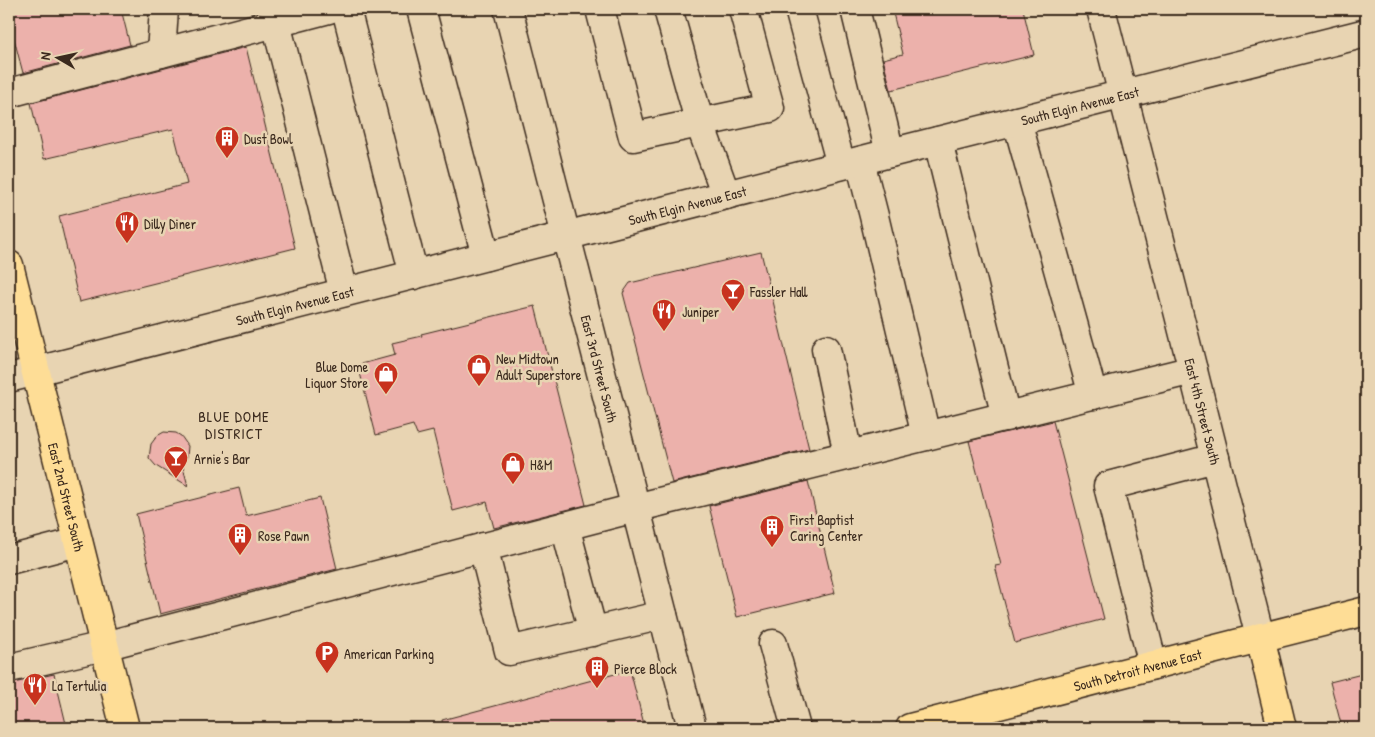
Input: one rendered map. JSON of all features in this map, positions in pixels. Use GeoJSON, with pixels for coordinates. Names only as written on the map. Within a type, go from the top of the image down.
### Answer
{"type":"FeatureCollection","features":[{"type":"Feature","properties":{"kind":"main road","name":"East 2nd Street South"},"geometry":{"type":"LineString","coordinates":[[9,265],[125,728]]}},
{"type":"Feature","properties":{"kind":"main road","name":"South Detroit Avenue East"},"geometry":{"type":"LineString","coordinates":[[910,728],[1366,611]]}},
{"type":"Feature","properties":{"kind":"main road","name":"East 4th Street South"},"geometry":{"type":"LineString","coordinates":[[1260,637],[1282,728]]}},
{"type":"Feature","properties":{"kind":"street"},"geometry":{"type":"LineString","coordinates":[[161,53],[164,9]]}},
{"type":"Feature","properties":{"kind":"street"},"geometry":{"type":"LineString","coordinates":[[9,93],[329,9]]}},
{"type":"Feature","properties":{"kind":"street"},"geometry":{"type":"LineString","coordinates":[[346,9],[414,274]]}},
{"type":"Feature","properties":{"kind":"street"},"geometry":{"type":"LineString","coordinates":[[421,9],[486,256]]}},
{"type":"Feature","properties":{"kind":"street","name":"East 3rd Street South"},"geometry":{"type":"LineString","coordinates":[[508,9],[692,728]]}},
{"type":"Feature","properties":{"kind":"street"},"geometry":{"type":"LineString","coordinates":[[600,9],[633,137],[770,108],[743,9]]}},
{"type":"Feature","properties":{"kind":"street"},"geometry":{"type":"LineString","coordinates":[[668,9],[700,124],[726,195]]}},
{"type":"Feature","properties":{"kind":"street"},"geometry":{"type":"LineString","coordinates":[[799,9],[850,163],[874,216],[926,436]]}},
{"type":"Feature","properties":{"kind":"street"},"geometry":{"type":"LineString","coordinates":[[855,9],[890,153]]}},
{"type":"Feature","properties":{"kind":"street","name":"East 4th Street South"},"geometry":{"type":"LineString","coordinates":[[1101,9],[1260,637]]}},
{"type":"Feature","properties":{"kind":"street"},"geometry":{"type":"LineString","coordinates":[[276,23],[344,292]]}},
{"type":"Feature","properties":{"kind":"street","name":"South Elgin Avenue East"},"geometry":{"type":"LineString","coordinates":[[9,378],[1366,33]]}},
{"type":"Feature","properties":{"kind":"street"},"geometry":{"type":"LineString","coordinates":[[1017,121],[1093,395]]}},
{"type":"Feature","properties":{"kind":"street"},"geometry":{"type":"LineString","coordinates":[[938,141],[1006,417]]}},
{"type":"Feature","properties":{"kind":"street"},"geometry":{"type":"LineString","coordinates":[[826,349],[848,455]]}},
{"type":"Feature","properties":{"kind":"street"},"geometry":{"type":"LineString","coordinates":[[9,668],[104,646],[636,508],[1193,370]]}},
{"type":"Feature","properties":{"kind":"street"},"geometry":{"type":"LineString","coordinates":[[1152,665],[1108,486],[1215,458]]}},
{"type":"Feature","properties":{"kind":"street"},"geometry":{"type":"LineString","coordinates":[[565,526],[593,632]]}},
{"type":"Feature","properties":{"kind":"street"},"geometry":{"type":"LineString","coordinates":[[9,560],[78,542]]}},
{"type":"Feature","properties":{"kind":"street"},"geometry":{"type":"LineString","coordinates":[[483,547],[509,651],[663,615]]}},
{"type":"Feature","properties":{"kind":"street"},"geometry":{"type":"LineString","coordinates":[[773,644],[796,728]]}},
{"type":"Feature","properties":{"kind":"building"},"geometry":{"type":"Polygon","coordinates":[[[9,9],[121,9],[130,45],[23,73],[9,20],[9,9]]]}},
{"type":"Feature","properties":{"kind":"building"},"geometry":{"type":"Polygon","coordinates":[[[892,9],[1023,9],[1034,55],[891,90],[883,59],[903,54],[892,9]]]}},
{"type":"Feature","properties":{"kind":"building"},"geometry":{"type":"Polygon","coordinates":[[[246,47],[295,248],[79,302],[59,216],[187,184],[173,129],[44,159],[31,103],[246,47]]]}},
{"type":"Feature","properties":{"kind":"building"},"geometry":{"type":"Polygon","coordinates":[[[761,252],[809,449],[672,483],[623,293],[630,283],[761,252]]]}},
{"type":"Feature","properties":{"kind":"building"},"geometry":{"type":"Polygon","coordinates":[[[535,306],[586,505],[494,528],[487,502],[453,511],[433,431],[417,435],[413,425],[376,435],[358,365],[395,355],[392,343],[535,306]]]}},
{"type":"Feature","properties":{"kind":"building"},"geometry":{"type":"Polygon","coordinates":[[[1053,421],[1104,619],[1015,643],[995,566],[1001,565],[969,441],[1053,421]]]}},
{"type":"Feature","properties":{"kind":"building"},"geometry":{"type":"Polygon","coordinates":[[[164,432],[176,433],[181,436],[188,446],[187,457],[182,463],[188,486],[156,466],[149,458],[151,444],[157,436],[164,432]]]}},
{"type":"Feature","properties":{"kind":"building","name":"First Baptist Caring Center"},"geometry":{"type":"Polygon","coordinates":[[[808,481],[835,593],[737,617],[709,506],[808,481]]]}},
{"type":"Feature","properties":{"kind":"building","name":"Rose Pawn"},"geometry":{"type":"Polygon","coordinates":[[[239,488],[246,516],[320,498],[337,569],[160,614],[136,514],[239,488]]]}},
{"type":"Feature","properties":{"kind":"building","name":"Pierce Block"},"geometry":{"type":"Polygon","coordinates":[[[630,670],[645,728],[443,728],[442,720],[630,670]]]}},
{"type":"Feature","properties":{"kind":"building"},"geometry":{"type":"Polygon","coordinates":[[[1366,673],[1366,728],[1342,728],[1330,682],[1366,673]]]}},
{"type":"Feature","properties":{"kind":"building","name":"La Tertulia"},"geometry":{"type":"Polygon","coordinates":[[[54,674],[67,728],[9,728],[9,684],[54,674]]]}},
{"type":"Feature","properties":{"kind":"place","name":"Dust Bowl"},"geometry":{"type":"Point","coordinates":[227,159]}},
{"type":"Feature","properties":{"kind":"place","name":"Dilly Diner"},"geometry":{"type":"Point","coordinates":[127,244]}},
{"type":"Feature","properties":{"kind":"place","name":"Fassler Hall"},"geometry":{"type":"Point","coordinates":[733,312]}},
{"type":"Feature","properties":{"kind":"place","name":"Juniper"},"geometry":{"type":"Point","coordinates":[664,332]}},
{"type":"Feature","properties":{"kind":"place","name":"New Midtown Adult Superstore"},"geometry":{"type":"Point","coordinates":[479,387]}},
{"type":"Feature","properties":{"kind":"place","name":"Blue Dome Liquor Store"},"geometry":{"type":"Point","coordinates":[386,395]}},
{"type":"Feature","properties":{"kind":"place","name":"Arnie's Bar"},"geometry":{"type":"Point","coordinates":[176,479]}},
{"type":"Feature","properties":{"kind":"place","name":"H&M"},"geometry":{"type":"Point","coordinates":[513,485]}},
{"type":"Feature","properties":{"kind":"place","name":"First Baptist Caring Center"},"geometry":{"type":"Point","coordinates":[772,548]}},
{"type":"Feature","properties":{"kind":"place","name":"Rose Pawn"},"geometry":{"type":"Point","coordinates":[240,556]}},
{"type":"Feature","properties":{"kind":"place","name":"American Parking"},"geometry":{"type":"Point","coordinates":[327,674]}},
{"type":"Feature","properties":{"kind":"place","name":"Pierce Block"},"geometry":{"type":"Point","coordinates":[597,689]}},
{"type":"Feature","properties":{"kind":"place","name":"La Tertulia"},"geometry":{"type":"Point","coordinates":[35,706]}},
{"type":"Feature","properties":{"kind":"district","name":"BLUE DOME DISTRICT"},"geometry":{"type":"Point","coordinates":[234,424]}}]}
